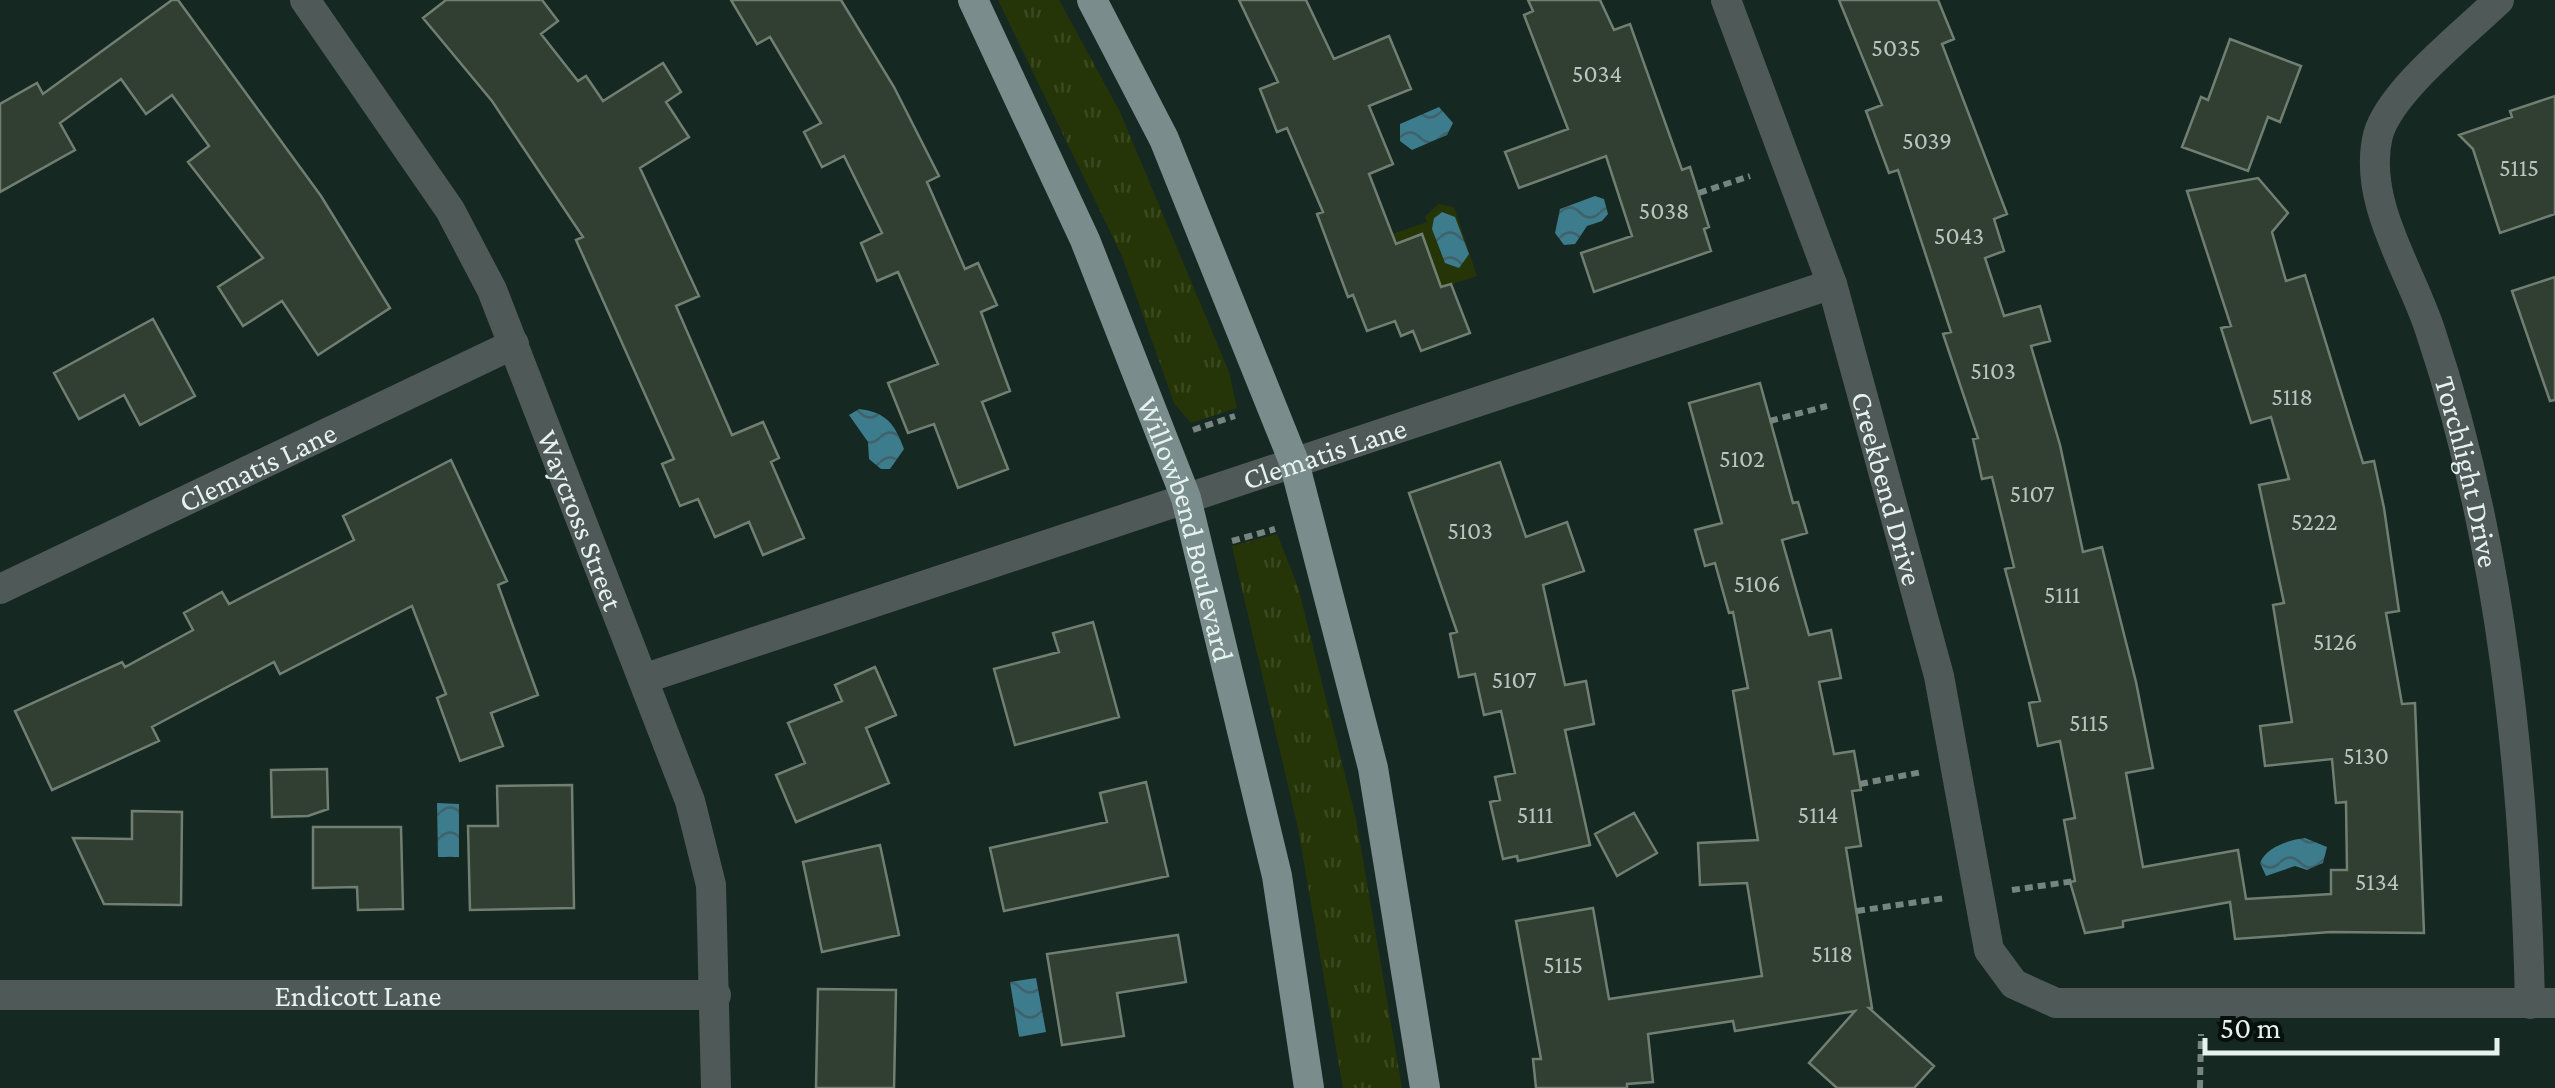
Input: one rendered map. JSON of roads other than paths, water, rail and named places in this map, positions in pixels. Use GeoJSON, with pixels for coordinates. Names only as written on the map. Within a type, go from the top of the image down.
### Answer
{"type":"FeatureCollection","features":[{"type":"Feature","properties":{"kind":"main road","name":"Willowbend Boulevard"},"geometry":{"type":"LineString","coordinates":[[973,0],[1086,240],[1186,498],[1277,876],[1309,1088]]}},
{"type":"Feature","properties":{"kind":"main road"},"geometry":{"type":"LineString","coordinates":[[1092,0],[1164,139],[1294,462],[1373,768],[1425,1088]]}},
{"type":"Feature","properties":{"kind":"street","name":"Waycross Street"},"geometry":{"type":"LineString","coordinates":[[305,0],[459,225],[514,344],[690,801],[711,885],[716,1088]]}},
{"type":"Feature","properties":{"kind":"street","name":"Creekbend Drive"},"geometry":{"type":"LineString","coordinates":[[1726,0],[1832,284],[1939,676],[1988,950],[2014,984],[2056,1003],[2543,1003]]}},
{"type":"Feature","properties":{"kind":"street","name":"Torchlight Drive"},"geometry":{"type":"LineString","coordinates":[[2498,0],[2398,99],[2379,132],[2374,168],[2382,206],[2430,330],[2482,536],[2518,779],[2543,1003]]}},
{"type":"Feature","properties":{"kind":"street","name":"Clematis Lane"},"geometry":{"type":"LineString","coordinates":[[643,679],[1832,284]]}},
{"type":"Feature","properties":{"kind":"street","name":"Clematis Lane"},"geometry":{"type":"LineString","coordinates":[[0,589],[514,344]]}},
{"type":"Feature","properties":{"kind":"street","name":"Endicott Lane"},"geometry":{"type":"LineString","coordinates":[[0,996],[716,995]]}},
{"type":"Feature","properties":{"kind":"water"},"geometry":{"type":"Polygon","coordinates":[[[1439,107],[1453,123],[1447,135],[1412,150],[1400,141],[1400,124],[1439,107]]]}},
{"type":"Feature","properties":{"kind":"water"},"geometry":{"type":"Polygon","coordinates":[[[1595,196],[1604,199],[1608,214],[1602,221],[1587,226],[1575,244],[1564,245],[1555,233],[1560,209],[1595,196]]]}},
{"type":"Feature","properties":{"kind":"water"},"geometry":{"type":"Polygon","coordinates":[[[1442,212],[1455,217],[1469,254],[1459,268],[1445,263],[1432,229],[1434,218],[1442,212]]]}},
{"type":"Feature","properties":{"kind":"water"},"geometry":{"type":"Polygon","coordinates":[[[859,409],[883,416],[897,433],[904,449],[890,469],[881,469],[869,459],[868,442],[849,415],[859,409]]]}},
{"type":"Feature","properties":{"kind":"water"},"geometry":{"type":"Polygon","coordinates":[[[437,803],[459,804],[459,857],[438,857],[437,803]]]}},
{"type":"Feature","properties":{"kind":"water"},"geometry":{"type":"Polygon","coordinates":[[[2305,838],[2327,847],[2323,863],[2307,870],[2295,866],[2266,876],[2260,863],[2267,853],[2305,838]]]}},
{"type":"Feature","properties":{"kind":"water"},"geometry":{"type":"Polygon","coordinates":[[[1036,978],[1046,1032],[1019,1037],[1010,982],[1036,978]]]}}]}
